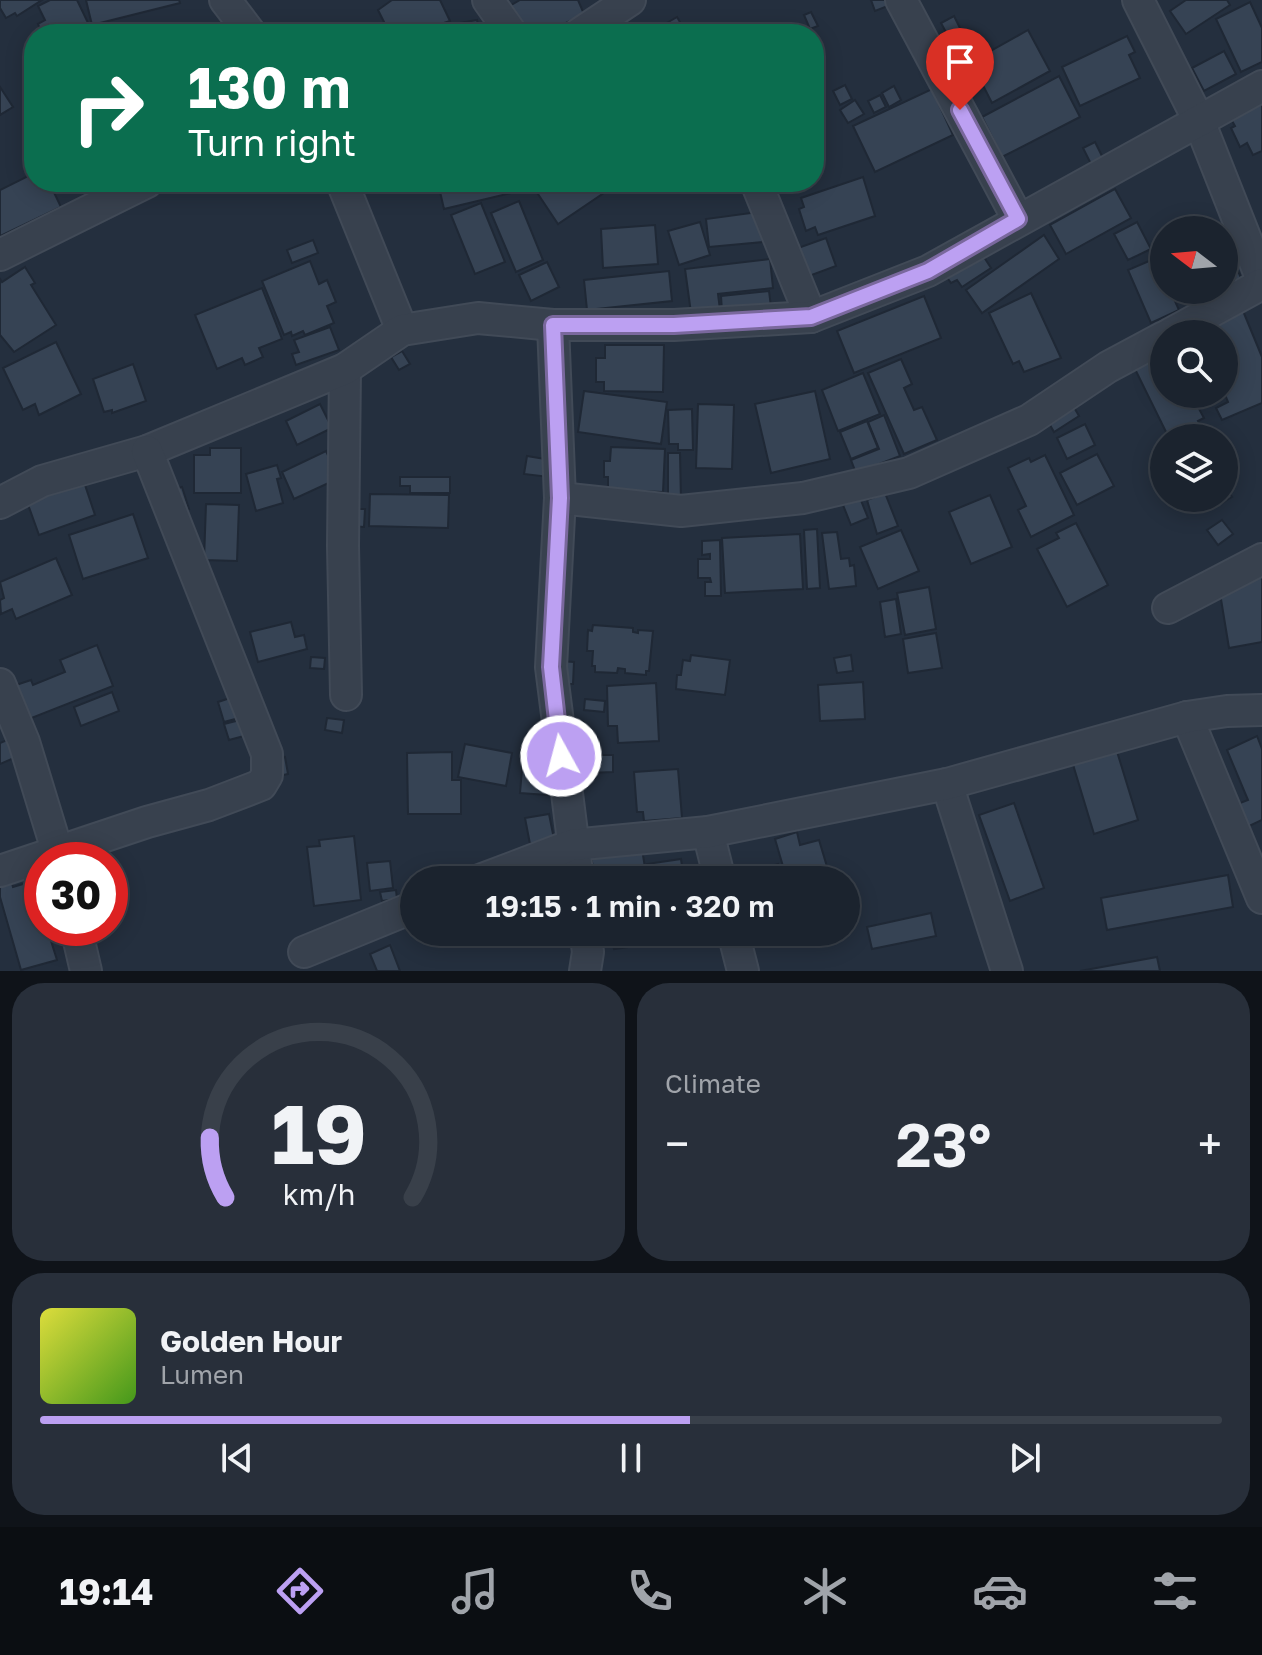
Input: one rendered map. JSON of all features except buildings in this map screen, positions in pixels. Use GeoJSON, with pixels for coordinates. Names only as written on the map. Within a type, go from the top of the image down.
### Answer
{"type":"FeatureCollection","features":[{"type":"Feature","properties":{"kind":"street"},"geometry":{"type":"LineString","coordinates":[[225,0],[243,24]]}},
{"type":"Feature","properties":{"kind":"street"},"geometry":{"type":"LineString","coordinates":[[488,0],[505,24]]}},
{"type":"Feature","properties":{"kind":"street"},"geometry":{"type":"LineString","coordinates":[[594,24],[630,0]]}},
{"type":"Feature","properties":{"kind":"street"},"geometry":{"type":"LineString","coordinates":[[901,0],[1018,219]]}},
{"type":"Feature","properties":{"kind":"street"},"geometry":{"type":"LineString","coordinates":[[1138,0],[1199,121],[1262,282],[1195,320]]}},
{"type":"Feature","properties":{"kind":"street"},"geometry":{"type":"LineString","coordinates":[[0,503],[42,481],[147,451],[345,369],[402,330],[478,318],[553,325],[674,325],[811,317],[928,271],[1262,86]]}},
{"type":"Feature","properties":{"kind":"street"},"geometry":{"type":"LineString","coordinates":[[0,255],[127,192]]}},
{"type":"Feature","properties":{"kind":"street"},"geometry":{"type":"LineString","coordinates":[[346,192],[402,330]]}},
{"type":"Feature","properties":{"kind":"street"},"geometry":{"type":"LineString","coordinates":[[760,192],[811,317]]}},
{"type":"Feature","properties":{"kind":"street"},"geometry":{"type":"LineString","coordinates":[[553,325],[560,498],[551,667],[576,866]]}},
{"type":"Feature","properties":{"kind":"street"},"geometry":{"type":"LineString","coordinates":[[560,498],[681,511],[803,498],[909,473],[1029,420],[1108,367],[1150,344]]}},
{"type":"Feature","properties":{"kind":"street"},"geometry":{"type":"LineString","coordinates":[[345,369],[343,546],[346,695]]}},
{"type":"Feature","properties":{"kind":"street"},"geometry":{"type":"LineString","coordinates":[[96,842],[261,785],[267,775],[267,754],[147,451]]}},
{"type":"Feature","properties":{"kind":"street"},"geometry":{"type":"LineString","coordinates":[[1168,608],[1262,559]]}},
{"type":"Feature","properties":{"kind":"street"},"geometry":{"type":"LineString","coordinates":[[0,684],[24,742],[56,842]]}},
{"type":"Feature","properties":{"kind":"street"},"geometry":{"type":"LineString","coordinates":[[517,866],[572,845],[708,832],[947,784],[1187,717],[1262,710]]}},
{"type":"Feature","properties":{"kind":"street"},"geometry":{"type":"LineString","coordinates":[[1187,717],[1262,898]]}},
{"type":"Feature","properties":{"kind":"street"},"geometry":{"type":"LineString","coordinates":[[947,784],[1007,971]]}},
{"type":"Feature","properties":{"kind":"street"},"geometry":{"type":"LineString","coordinates":[[708,832],[716,866]]}},
{"type":"Feature","properties":{"kind":"street"},"geometry":{"type":"LineString","coordinates":[[0,871],[24,865]]}},
{"type":"Feature","properties":{"kind":"street"},"geometry":{"type":"LineString","coordinates":[[304,952],[400,913]]}},
{"type":"Feature","properties":{"kind":"street"},"geometry":{"type":"LineString","coordinates":[[80,946],[86,971]]}},
{"type":"Feature","properties":{"kind":"street"},"geometry":{"type":"LineString","coordinates":[[585,971],[587,946]]}},
{"type":"Feature","properties":{"kind":"street"},"geometry":{"type":"LineString","coordinates":[[737,946],[743,971]]}},
{"type":"Feature","properties":{"kind":"route"},"geometry":{"type":"LineString","coordinates":[[561,756],[551,667],[560,498],[553,325],[674,325],[811,317],[928,271],[1018,219],[960,110]]}}]}
